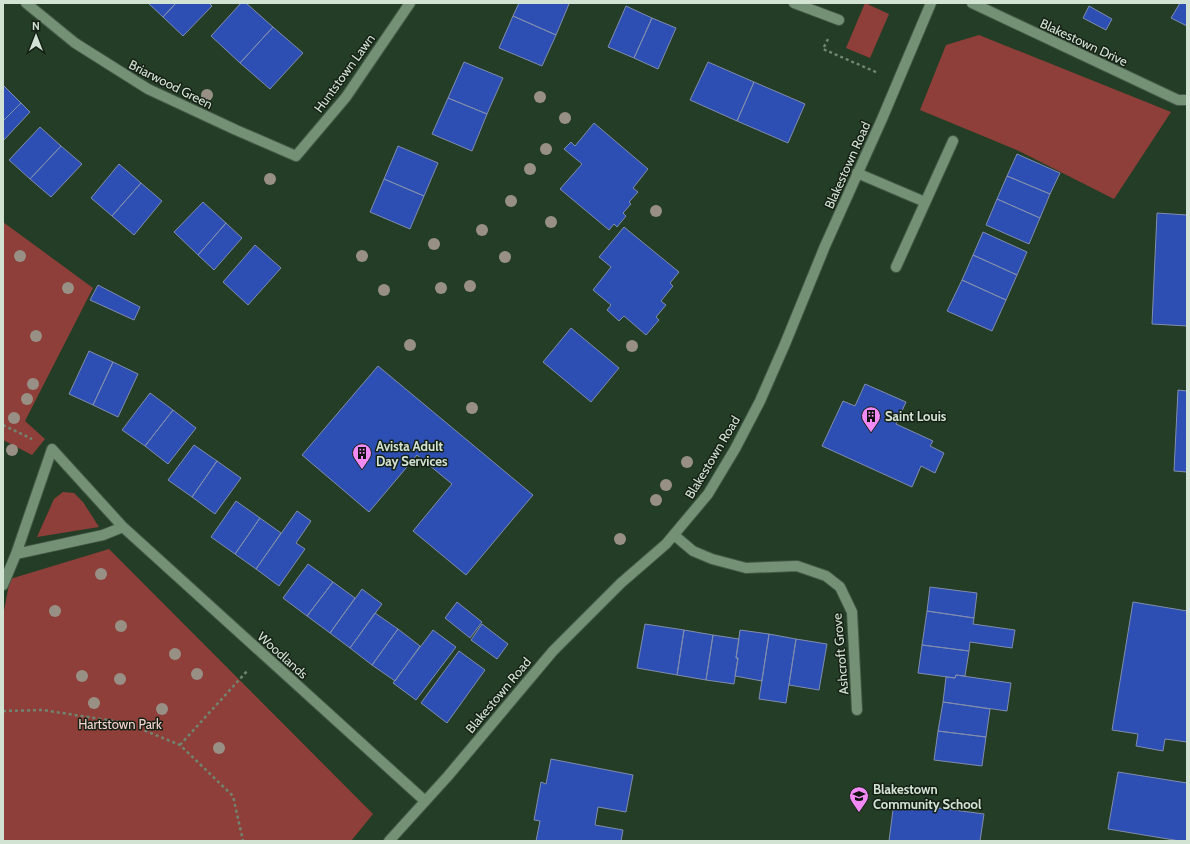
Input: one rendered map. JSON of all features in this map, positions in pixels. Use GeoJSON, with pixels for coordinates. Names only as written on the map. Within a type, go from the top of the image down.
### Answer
{"type":"FeatureCollection","features":[{"type":"Feature","properties":{"kind":"street","name":"Briarwood Green"},"geometry":{"type":"LineString","coordinates":[[26,3],[75,43],[148,89],[296,156]]}},
{"type":"Feature","properties":{"kind":"street","name":"Huntstown Lawn"},"geometry":{"type":"LineString","coordinates":[[296,156],[346,97],[410,3]]}},
{"type":"Feature","properties":{"kind":"street"},"geometry":{"type":"LineString","coordinates":[[794,3],[839,20]]}},
{"type":"Feature","properties":{"kind":"street","name":"Blakestown Road"},"geometry":{"type":"LineString","coordinates":[[389,841],[553,651],[621,583],[674,535],[708,494],[760,401],[825,246],[898,82],[931,3]]}},
{"type":"Feature","properties":{"kind":"street","name":"Blakestown Drive"},"geometry":{"type":"LineString","coordinates":[[972,3],[1178,100],[1187,100]]}},
{"type":"Feature","properties":{"kind":"street"},"geometry":{"type":"LineString","coordinates":[[896,267],[953,141]]}},
{"type":"Feature","properties":{"kind":"street"},"geometry":{"type":"LineString","coordinates":[[857,173],[925,202]]}},
{"type":"Feature","properties":{"kind":"street"},"geometry":{"type":"LineString","coordinates":[[3,585],[16,554],[52,449]]}},
{"type":"Feature","properties":{"kind":"street","name":"Woodlands"},"geometry":{"type":"LineString","coordinates":[[52,449],[123,527],[425,801]]}},
{"type":"Feature","properties":{"kind":"street"},"geometry":{"type":"LineString","coordinates":[[16,554],[103,535],[123,527]]}},
{"type":"Feature","properties":{"kind":"street","name":"Ashcroft Grove"},"geometry":{"type":"LineString","coordinates":[[674,535],[693,551],[712,559],[746,568],[797,566],[826,576],[840,587],[852,612],[857,710]]}},
{"type":"Feature","properties":{"kind":"path"},"geometry":{"type":"LineString","coordinates":[[839,20],[823,49],[898,82]]}},
{"type":"Feature","properties":{"kind":"path"},"geometry":{"type":"LineString","coordinates":[[3,425],[52,449]]}},
{"type":"Feature","properties":{"kind":"path"},"geometry":{"type":"LineString","coordinates":[[180,745],[262,653]]}},
{"type":"Feature","properties":{"kind":"path"},"geometry":{"type":"LineString","coordinates":[[3,711],[43,710],[126,723],[180,745],[234,796],[243,841]]}},
{"type":"Feature","properties":{"kind":"green space"},"geometry":{"type":"Polygon","coordinates":[[[865,3],[889,14],[870,58],[846,48],[865,3]]]}},
{"type":"Feature","properties":{"kind":"green space"},"geometry":{"type":"Polygon","coordinates":[[[979,35],[1171,112],[1114,199],[1019,151],[920,110],[946,45],[979,35]]]}},
{"type":"Feature","properties":{"kind":"green space"},"geometry":{"type":"Polygon","coordinates":[[[3,222],[93,288],[25,421],[45,439],[32,455],[3,440],[3,222]]]}},
{"type":"Feature","properties":{"kind":"green space"},"geometry":{"type":"Polygon","coordinates":[[[63,492],[74,493],[83,502],[99,527],[37,537],[54,499],[63,492]]]}},
{"type":"Feature","properties":{"kind":"green space","name":"Hartstown Park"},"geometry":{"type":"Polygon","coordinates":[[[109,549],[373,814],[351,841],[3,841],[3,616],[10,579],[109,549]]]}},
{"type":"Feature","properties":{"kind":"building"},"geometry":{"type":"Polygon","coordinates":[[[148,3],[176,3],[163,17],[148,3]]]}},
{"type":"Feature","properties":{"kind":"building"},"geometry":{"type":"Polygon","coordinates":[[[176,3],[209,3],[212,6],[183,36],[163,17],[176,3]]]}},
{"type":"Feature","properties":{"kind":"building"},"geometry":{"type":"Polygon","coordinates":[[[241,3],[246,3],[273,27],[240,63],[211,36],[241,3]]]}},
{"type":"Feature","properties":{"kind":"building"},"geometry":{"type":"Polygon","coordinates":[[[519,3],[569,4],[556,35],[513,16],[519,3]]]}},
{"type":"Feature","properties":{"kind":"building"},"geometry":{"type":"Polygon","coordinates":[[[1180,3],[1187,3],[1187,26],[1171,18],[1180,3]]]}},
{"type":"Feature","properties":{"kind":"building"},"geometry":{"type":"Polygon","coordinates":[[[626,6],[652,18],[634,58],[608,47],[626,6]]]}},
{"type":"Feature","properties":{"kind":"building"},"geometry":{"type":"Polygon","coordinates":[[[1089,6],[1112,19],[1106,30],[1083,18],[1089,6]]]}},
{"type":"Feature","properties":{"kind":"building"},"geometry":{"type":"Polygon","coordinates":[[[513,16],[556,35],[542,66],[499,48],[513,16]]]}},
{"type":"Feature","properties":{"kind":"building"},"geometry":{"type":"Polygon","coordinates":[[[652,18],[676,28],[658,69],[634,58],[652,18]]]}},
{"type":"Feature","properties":{"kind":"building"},"geometry":{"type":"Polygon","coordinates":[[[273,27],[303,53],[270,89],[240,63],[273,27]]]}},
{"type":"Feature","properties":{"kind":"building"},"geometry":{"type":"Polygon","coordinates":[[[464,62],[503,78],[487,114],[448,98],[464,62]]]}},
{"type":"Feature","properties":{"kind":"building"},"geometry":{"type":"Polygon","coordinates":[[[708,62],[754,82],[737,121],[690,100],[708,62]]]}},
{"type":"Feature","properties":{"kind":"building"},"geometry":{"type":"Polygon","coordinates":[[[754,82],[805,104],[788,143],[737,121],[754,82]]]}},
{"type":"Feature","properties":{"kind":"building"},"geometry":{"type":"Polygon","coordinates":[[[3,85],[21,103],[3,121],[3,85]]]}},
{"type":"Feature","properties":{"kind":"building"},"geometry":{"type":"Polygon","coordinates":[[[448,98],[487,114],[472,151],[432,134],[448,98]]]}},
{"type":"Feature","properties":{"kind":"building"},"geometry":{"type":"Polygon","coordinates":[[[21,103],[30,112],[3,141],[3,121],[21,103]]]}},
{"type":"Feature","properties":{"kind":"building"},"geometry":{"type":"Polygon","coordinates":[[[594,123],[648,169],[633,188],[638,192],[629,202],[631,204],[623,213],[626,216],[617,227],[614,224],[609,230],[560,189],[582,164],[564,149],[571,142],[575,146],[594,123]]]}},
{"type":"Feature","properties":{"kind":"building"},"geometry":{"type":"Polygon","coordinates":[[[40,127],[61,146],[30,179],[9,160],[40,127]]]}},
{"type":"Feature","properties":{"kind":"building"},"geometry":{"type":"Polygon","coordinates":[[[61,146],[82,164],[51,197],[30,179],[61,146]]]}},
{"type":"Feature","properties":{"kind":"building"},"geometry":{"type":"Polygon","coordinates":[[[398,146],[438,163],[424,196],[384,179],[398,146]]]}},
{"type":"Feature","properties":{"kind":"building"},"geometry":{"type":"Polygon","coordinates":[[[1017,154],[1060,173],[1050,194],[1007,176],[1017,154]]]}},
{"type":"Feature","properties":{"kind":"building"},"geometry":{"type":"Polygon","coordinates":[[[119,164],[141,183],[112,216],[91,198],[119,164]]]}},
{"type":"Feature","properties":{"kind":"building"},"geometry":{"type":"Polygon","coordinates":[[[1007,176],[1050,194],[1040,218],[997,199],[1007,176]]]}},
{"type":"Feature","properties":{"kind":"building"},"geometry":{"type":"Polygon","coordinates":[[[384,179],[424,196],[410,229],[370,212],[384,179]]]}},
{"type":"Feature","properties":{"kind":"building"},"geometry":{"type":"Polygon","coordinates":[[[141,183],[162,201],[134,235],[112,216],[141,183]]]}},
{"type":"Feature","properties":{"kind":"building"},"geometry":{"type":"Polygon","coordinates":[[[997,199],[1040,218],[1029,244],[986,225],[997,199]]]}},
{"type":"Feature","properties":{"kind":"building"},"geometry":{"type":"Polygon","coordinates":[[[203,202],[226,223],[198,255],[174,232],[203,202]]]}},
{"type":"Feature","properties":{"kind":"building"},"geometry":{"type":"Polygon","coordinates":[[[1157,213],[1187,215],[1187,326],[1152,324],[1157,213]]]}},
{"type":"Feature","properties":{"kind":"building"},"geometry":{"type":"Polygon","coordinates":[[[226,223],[242,238],[214,270],[198,255],[226,223]]]}},
{"type":"Feature","properties":{"kind":"building"},"geometry":{"type":"Polygon","coordinates":[[[624,227],[679,272],[670,283],[673,286],[661,301],[666,305],[656,317],[659,320],[646,335],[624,316],[619,321],[607,310],[611,305],[593,290],[611,267],[599,257],[624,227]]]}},
{"type":"Feature","properties":{"kind":"building"},"geometry":{"type":"Polygon","coordinates":[[[983,232],[1027,252],[1017,275],[973,255],[983,232]]]}},
{"type":"Feature","properties":{"kind":"building"},"geometry":{"type":"Polygon","coordinates":[[[255,245],[281,268],[248,305],[223,282],[255,245]]]}},
{"type":"Feature","properties":{"kind":"building"},"geometry":{"type":"Polygon","coordinates":[[[973,255],[1017,275],[1006,300],[962,280],[973,255]]]}},
{"type":"Feature","properties":{"kind":"building"},"geometry":{"type":"Polygon","coordinates":[[[962,280],[1006,300],[992,331],[947,311],[962,280]]]}},
{"type":"Feature","properties":{"kind":"building"},"geometry":{"type":"Polygon","coordinates":[[[98,285],[140,307],[134,320],[90,300],[98,285]]]}},
{"type":"Feature","properties":{"kind":"building"},"geometry":{"type":"Polygon","coordinates":[[[571,328],[619,368],[591,402],[543,362],[571,328]]]}},
{"type":"Feature","properties":{"kind":"building"},"geometry":{"type":"Polygon","coordinates":[[[89,351],[113,362],[93,405],[69,394],[89,351]]]}},
{"type":"Feature","properties":{"kind":"building"},"geometry":{"type":"Polygon","coordinates":[[[113,362],[138,374],[118,417],[93,405],[113,362]]]}},
{"type":"Feature","properties":{"kind":"building","name":"Avista Adult Day Services"},"geometry":{"type":"Polygon","coordinates":[[[378,366],[533,495],[466,575],[413,531],[452,484],[417,455],[369,512],[302,455],[378,366]]]}},
{"type":"Feature","properties":{"kind":"building","name":"Saint Louis"},"geometry":{"type":"Polygon","coordinates":[[[865,384],[906,402],[896,424],[933,441],[930,446],[944,453],[935,473],[921,466],[912,487],[822,446],[843,401],[855,406],[865,384]]]}},
{"type":"Feature","properties":{"kind":"building"},"geometry":{"type":"Polygon","coordinates":[[[1178,390],[1187,391],[1187,472],[1174,471],[1178,390]]]}},
{"type":"Feature","properties":{"kind":"building"},"geometry":{"type":"Polygon","coordinates":[[[150,393],[173,410],[145,446],[122,430],[150,393]]]}},
{"type":"Feature","properties":{"kind":"building"},"geometry":{"type":"Polygon","coordinates":[[[173,410],[196,428],[168,464],[145,446],[173,410]]]}},
{"type":"Feature","properties":{"kind":"building"},"geometry":{"type":"Polygon","coordinates":[[[194,445],[217,461],[192,497],[168,480],[194,445]]]}},
{"type":"Feature","properties":{"kind":"building"},"geometry":{"type":"Polygon","coordinates":[[[217,461],[241,478],[215,514],[192,497],[217,461]]]}},
{"type":"Feature","properties":{"kind":"building"},"geometry":{"type":"Polygon","coordinates":[[[236,501],[260,518],[235,554],[211,537],[236,501]]]}},
{"type":"Feature","properties":{"kind":"building"},"geometry":{"type":"Polygon","coordinates":[[[297,511],[311,521],[296,543],[305,549],[279,586],[256,569],[297,511]]]}},
{"type":"Feature","properties":{"kind":"building"},"geometry":{"type":"Polygon","coordinates":[[[260,518],[281,533],[256,569],[235,554],[260,518]]]}},
{"type":"Feature","properties":{"kind":"building"},"geometry":{"type":"Polygon","coordinates":[[[308,564],[333,582],[307,616],[283,598],[308,564]]]}},
{"type":"Feature","properties":{"kind":"building"},"geometry":{"type":"Polygon","coordinates":[[[333,582],[355,598],[330,633],[307,616],[333,582]]]}},
{"type":"Feature","properties":{"kind":"building"},"geometry":{"type":"Polygon","coordinates":[[[930,587],[977,593],[974,618],[927,611],[930,587]]]}},
{"type":"Feature","properties":{"kind":"building"},"geometry":{"type":"Polygon","coordinates":[[[362,589],[382,604],[350,648],[330,633],[362,589]]]}},
{"type":"Feature","properties":{"kind":"building"},"geometry":{"type":"Polygon","coordinates":[[[457,602],[482,622],[470,638],[445,618],[457,602]]]}},
{"type":"Feature","properties":{"kind":"building"},"geometry":{"type":"Polygon","coordinates":[[[1133,602],[1187,611],[1187,742],[1165,739],[1163,751],[1136,746],[1138,734],[1112,730],[1133,602]]]}},
{"type":"Feature","properties":{"kind":"building"},"geometry":{"type":"Polygon","coordinates":[[[927,611],[974,618],[973,624],[1015,630],[1012,648],[970,642],[969,651],[922,645],[927,611]]]}},
{"type":"Feature","properties":{"kind":"building"},"geometry":{"type":"Polygon","coordinates":[[[375,613],[398,629],[372,665],[350,648],[375,613]]]}},
{"type":"Feature","properties":{"kind":"building"},"geometry":{"type":"Polygon","coordinates":[[[482,624],[508,644],[497,659],[471,640],[482,624]]]}},
{"type":"Feature","properties":{"kind":"building"},"geometry":{"type":"Polygon","coordinates":[[[645,624],[684,630],[677,675],[637,668],[645,624]]]}},
{"type":"Feature","properties":{"kind":"building"},"geometry":{"type":"Polygon","coordinates":[[[398,629],[420,646],[395,681],[372,665],[398,629]]]}},
{"type":"Feature","properties":{"kind":"building"},"geometry":{"type":"Polygon","coordinates":[[[433,630],[456,647],[416,700],[393,683],[433,630]]]}},
{"type":"Feature","properties":{"kind":"building"},"geometry":{"type":"Polygon","coordinates":[[[684,630],[713,635],[706,680],[677,675],[684,630]]]}},
{"type":"Feature","properties":{"kind":"building"},"geometry":{"type":"Polygon","coordinates":[[[740,630],[769,634],[762,681],[735,676],[740,630]]]}},
{"type":"Feature","properties":{"kind":"building"},"geometry":{"type":"Polygon","coordinates":[[[769,634],[796,639],[786,703],[759,699],[769,634]]]}},
{"type":"Feature","properties":{"kind":"building"},"geometry":{"type":"Polygon","coordinates":[[[713,635],[739,639],[734,684],[706,680],[713,635]]]}},
{"type":"Feature","properties":{"kind":"building"},"geometry":{"type":"Polygon","coordinates":[[[796,639],[827,644],[819,690],[789,685],[796,639]]]}},
{"type":"Feature","properties":{"kind":"building"},"geometry":{"type":"Polygon","coordinates":[[[922,645],[969,651],[965,676],[956,675],[955,678],[918,673],[922,645]]]}},
{"type":"Feature","properties":{"kind":"building"},"geometry":{"type":"Polygon","coordinates":[[[459,651],[485,670],[447,723],[421,703],[459,651]]]}},
{"type":"Feature","properties":{"kind":"building"},"geometry":{"type":"Polygon","coordinates":[[[956,675],[1011,683],[1007,711],[943,702],[946,677],[955,678],[956,675]]]}},
{"type":"Feature","properties":{"kind":"building"},"geometry":{"type":"Polygon","coordinates":[[[943,702],[990,709],[986,737],[938,731],[943,702]]]}},
{"type":"Feature","properties":{"kind":"building"},"geometry":{"type":"Polygon","coordinates":[[[938,731],[986,737],[982,766],[934,760],[938,731]]]}},
{"type":"Feature","properties":{"kind":"building"},"geometry":{"type":"Polygon","coordinates":[[[551,759],[633,775],[626,812],[598,807],[595,825],[623,830],[621,841],[536,841],[540,821],[534,820],[541,782],[546,784],[551,759]]]}},
{"type":"Feature","properties":{"kind":"building"},"geometry":{"type":"Polygon","coordinates":[[[1118,772],[1187,783],[1187,841],[1108,829],[1118,772]]]}},
{"type":"Feature","properties":{"kind":"building"},"geometry":{"type":"Polygon","coordinates":[[[894,802],[984,814],[980,841],[889,841],[894,802]]]}},
{"type":"Feature","properties":{"kind":"place","name":"Saint Louis"},"geometry":{"type":"Point","coordinates":[871,433]}},
{"type":"Feature","properties":{"kind":"place","name":"Avista Adult Day Services"},"geometry":{"type":"Point","coordinates":[362,470]}},
{"type":"Feature","properties":{"kind":"place","name":"Blakestown Community School"},"geometry":{"type":"Point","coordinates":[859,813]}}]}
